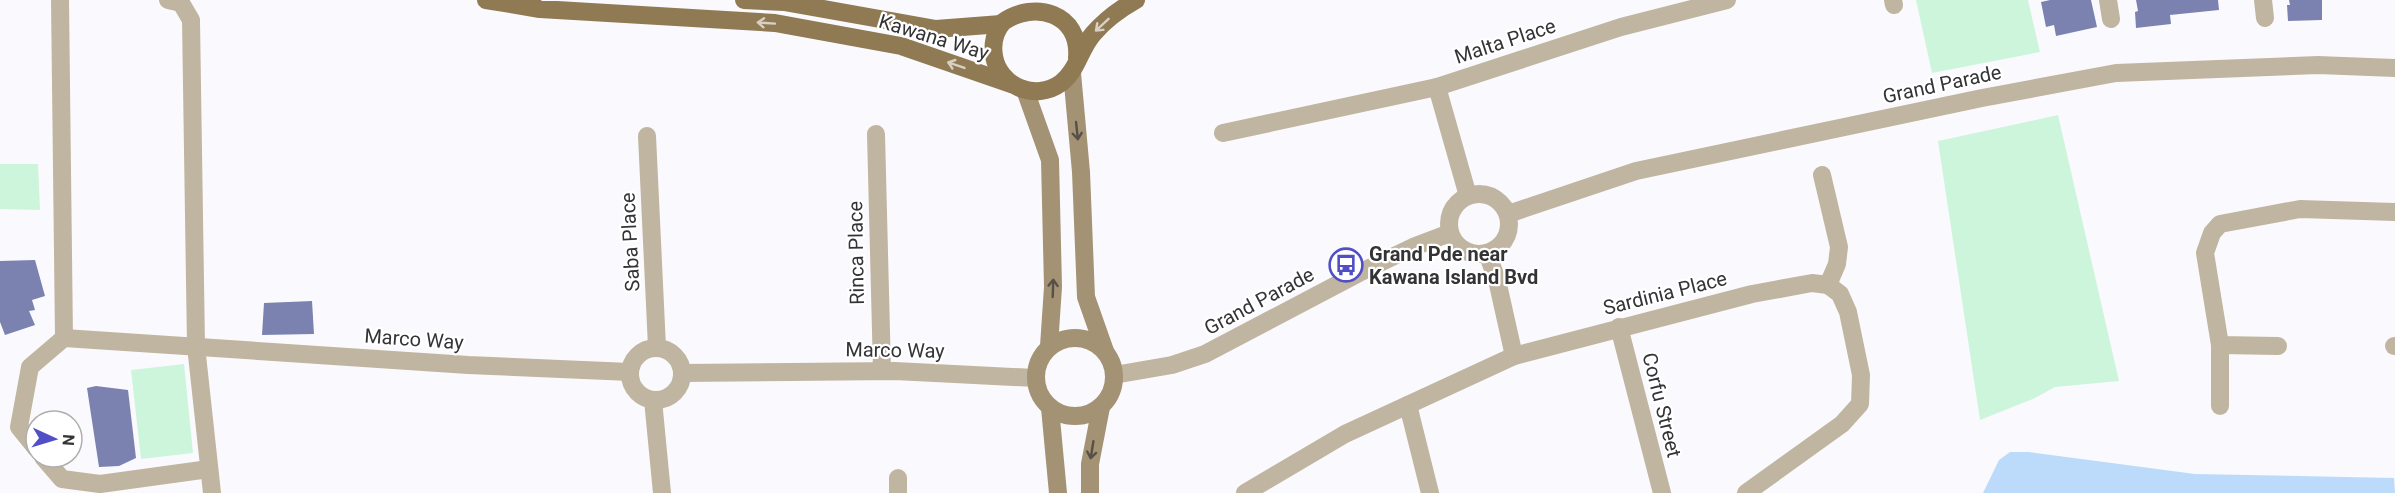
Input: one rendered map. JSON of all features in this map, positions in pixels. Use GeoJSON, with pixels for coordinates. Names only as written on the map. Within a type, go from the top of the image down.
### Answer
{"type":"FeatureCollection","features":[{"type":"Feature","properties":{"kind":"main road","name":"Kawana Way"},"geometry":{"type":"LineString","coordinates":[[486,0],[540,9],[775,23],[807,27],[901,46],[1018,87]]}},
{"type":"Feature","properties":{"kind":"main road","name":"Kawana Way"},"geometry":{"type":"LineString","coordinates":[[744,0],[784,2],[936,29],[1000,24]]}},
{"type":"Feature","properties":{"kind":"main road"},"geometry":{"type":"LineString","coordinates":[[1090,493],[1090,464],[1101,407],[1113,389],[1114,375],[1112,362],[1105,351],[1086,297],[1082,172],[1075,65],[1077,40],[1070,23],[1050,3],[1023,8],[1010,14],[1000,24],[994,36],[995,63],[1001,75],[1018,87],[1037,92],[1050,89],[1061,84],[1075,65],[1093,34],[1117,12],[1136,0]]}},
{"type":"Feature","properties":{"kind":"main road"},"geometry":{"type":"LineString","coordinates":[[1018,87],[1050,160],[1053,287],[1049,346]]}},
{"type":"Feature","properties":{"kind":"main road"},"geometry":{"type":"LineString","coordinates":[[1101,407],[1090,414],[1077,417],[1064,415],[1050,408],[1042,399],[1035,378],[1041,356],[1049,346],[1059,340],[1071,337],[1083,338],[1095,342],[1105,351]]}},
{"type":"Feature","properties":{"kind":"main road"},"geometry":{"type":"LineString","coordinates":[[1050,408],[1058,493]]}},
{"type":"Feature","properties":{"kind":"street"},"geometry":{"type":"LineString","coordinates":[[24,433],[19,427],[30,367],[64,338],[60,0]]}},
{"type":"Feature","properties":{"kind":"street"},"geometry":{"type":"LineString","coordinates":[[168,0],[181,3],[191,20],[196,346],[212,493]]}},
{"type":"Feature","properties":{"kind":"street","name":"Malta Place"},"geometry":{"type":"LineString","coordinates":[[1223,133],[1437,87],[1621,27],[1727,0]]}},
{"type":"Feature","properties":{"kind":"street"},"geometry":{"type":"LineString","coordinates":[[2108,0],[2111,19]]}},
{"type":"Feature","properties":{"kind":"street","name":"Grand Parade"},"geometry":{"type":"LineString","coordinates":[[1508,214],[1636,171],[1982,98],[2116,74],[2318,65],[2395,68]]}},
{"type":"Feature","properties":{"kind":"street","name":"Malta Place"},"geometry":{"type":"LineString","coordinates":[[1437,87],[1468,195]]}},
{"type":"Feature","properties":{"kind":"street","name":"Rinca Place"},"geometry":{"type":"LineString","coordinates":[[876,134],[882,371]]}},
{"type":"Feature","properties":{"kind":"street","name":"Saba Place"},"geometry":{"type":"LineString","coordinates":[[647,136],[657,347]]}},
{"type":"Feature","properties":{"kind":"street"},"geometry":{"type":"LineString","coordinates":[[1746,493],[1842,424],[1860,404],[1861,375],[1848,312],[1840,294],[1828,285],[1837,264],[1839,247],[1822,175]]}},
{"type":"Feature","properties":{"kind":"street"},"geometry":{"type":"LineString","coordinates":[[1468,195],[1492,196],[1499,201],[1508,214],[1508,234],[1496,249],[1487,253],[1469,252],[1454,241],[1450,233],[1449,224],[1454,207],[1468,195]]}},
{"type":"Feature","properties":{"kind":"street"},"geometry":{"type":"LineString","coordinates":[[2220,406],[2220,345],[2205,253],[2212,233],[2220,224],[2300,209],[2395,212]]}},
{"type":"Feature","properties":{"kind":"street","name":"Grand Parade"},"geometry":{"type":"LineString","coordinates":[[1114,375],[1172,365],[1205,354],[1359,273],[1450,233]]}},
{"type":"Feature","properties":{"kind":"street"},"geometry":{"type":"LineString","coordinates":[[1487,253],[1497,280],[1514,356]]}},
{"type":"Feature","properties":{"kind":"street","name":"Sardinia Place"},"geometry":{"type":"LineString","coordinates":[[1245,493],[1345,434],[1514,356],[1619,327],[1794,285],[1812,283],[1828,285]]}},
{"type":"Feature","properties":{"kind":"street","name":"Corfu Street"},"geometry":{"type":"LineString","coordinates":[[1619,327],[1662,493]]}},
{"type":"Feature","properties":{"kind":"street","name":"Marco Way"},"geometry":{"type":"LineString","coordinates":[[64,338],[468,365],[630,372]]}},
{"type":"Feature","properties":{"kind":"street"},"geometry":{"type":"LineString","coordinates":[[2220,345],[2277,346]]}},
{"type":"Feature","properties":{"kind":"street"},"geometry":{"type":"LineString","coordinates":[[657,347],[672,352],[677,358],[682,373],[677,390],[662,399],[653,400],[646,398],[634,388],[630,372],[631,364],[641,352],[657,347]]}},
{"type":"Feature","properties":{"kind":"street","name":"Marco Way"},"geometry":{"type":"LineString","coordinates":[[682,373],[882,371],[1035,378]]}},
{"type":"Feature","properties":{"kind":"street"},"geometry":{"type":"LineString","coordinates":[[653,400],[662,493]]}},
{"type":"Feature","properties":{"kind":"street"},"geometry":{"type":"LineString","coordinates":[[1408,405],[1430,493]]}},
{"type":"Feature","properties":{"kind":"street"},"geometry":{"type":"LineString","coordinates":[[53,469],[62,479],[77,487],[209,469]]}},
{"type":"Feature","properties":{"kind":"green space"},"geometry":{"type":"Polygon","coordinates":[[[1916,0],[2028,0],[2040,52],[1932,73],[1916,0]]]}},
{"type":"Feature","properties":{"kind":"green space"},"geometry":{"type":"Polygon","coordinates":[[[2058,115],[2119,381],[2055,387],[2035,398],[1980,420],[1938,141],[2058,115]]]}},
{"type":"Feature","properties":{"kind":"green space"},"geometry":{"type":"Polygon","coordinates":[[[0,164],[38,164],[40,210],[0,209],[0,164]]]}},
{"type":"Feature","properties":{"kind":"green space"},"geometry":{"type":"Polygon","coordinates":[[[184,364],[193,453],[141,459],[131,370],[184,364]]]}},
{"type":"Feature","properties":{"kind":"water"},"geometry":{"type":"Polygon","coordinates":[[[2010,452],[2029,452],[2195,474],[2394,478],[2395,493],[1983,493],[1999,460],[2010,452]]]}},
{"type":"Feature","properties":{"kind":"building"},"geometry":{"type":"Polygon","coordinates":[[[2091,0],[2097,27],[2056,36],[2054,25],[2046,27],[2041,2],[2091,0]]]}},
{"type":"Feature","properties":{"kind":"building"},"geometry":{"type":"Polygon","coordinates":[[[2136,0],[2218,0],[2219,10],[2170,15],[2171,24],[2136,28],[2135,12],[2138,11],[2136,0]]]}},
{"type":"Feature","properties":{"kind":"building"},"geometry":{"type":"Polygon","coordinates":[[[2289,0],[2322,0],[2322,20],[2288,21],[2289,0]]]}},
{"type":"Feature","properties":{"kind":"building"},"geometry":{"type":"Polygon","coordinates":[[[35,260],[45,296],[32,300],[35,310],[29,311],[35,325],[5,335],[0,322],[0,261],[35,260]]]}},
{"type":"Feature","properties":{"kind":"building"},"geometry":{"type":"Polygon","coordinates":[[[312,301],[314,334],[262,335],[264,303],[312,301]]]}},
{"type":"Feature","properties":{"kind":"building"},"geometry":{"type":"Polygon","coordinates":[[[96,386],[128,390],[136,458],[119,466],[99,467],[87,388],[96,386]]]}},
{"type":"Feature","properties":{"kind":"place","name":"Grand Pde near Kawana Island Bvd"},"geometry":{"type":"Point","coordinates":[1346,265]}}]}
